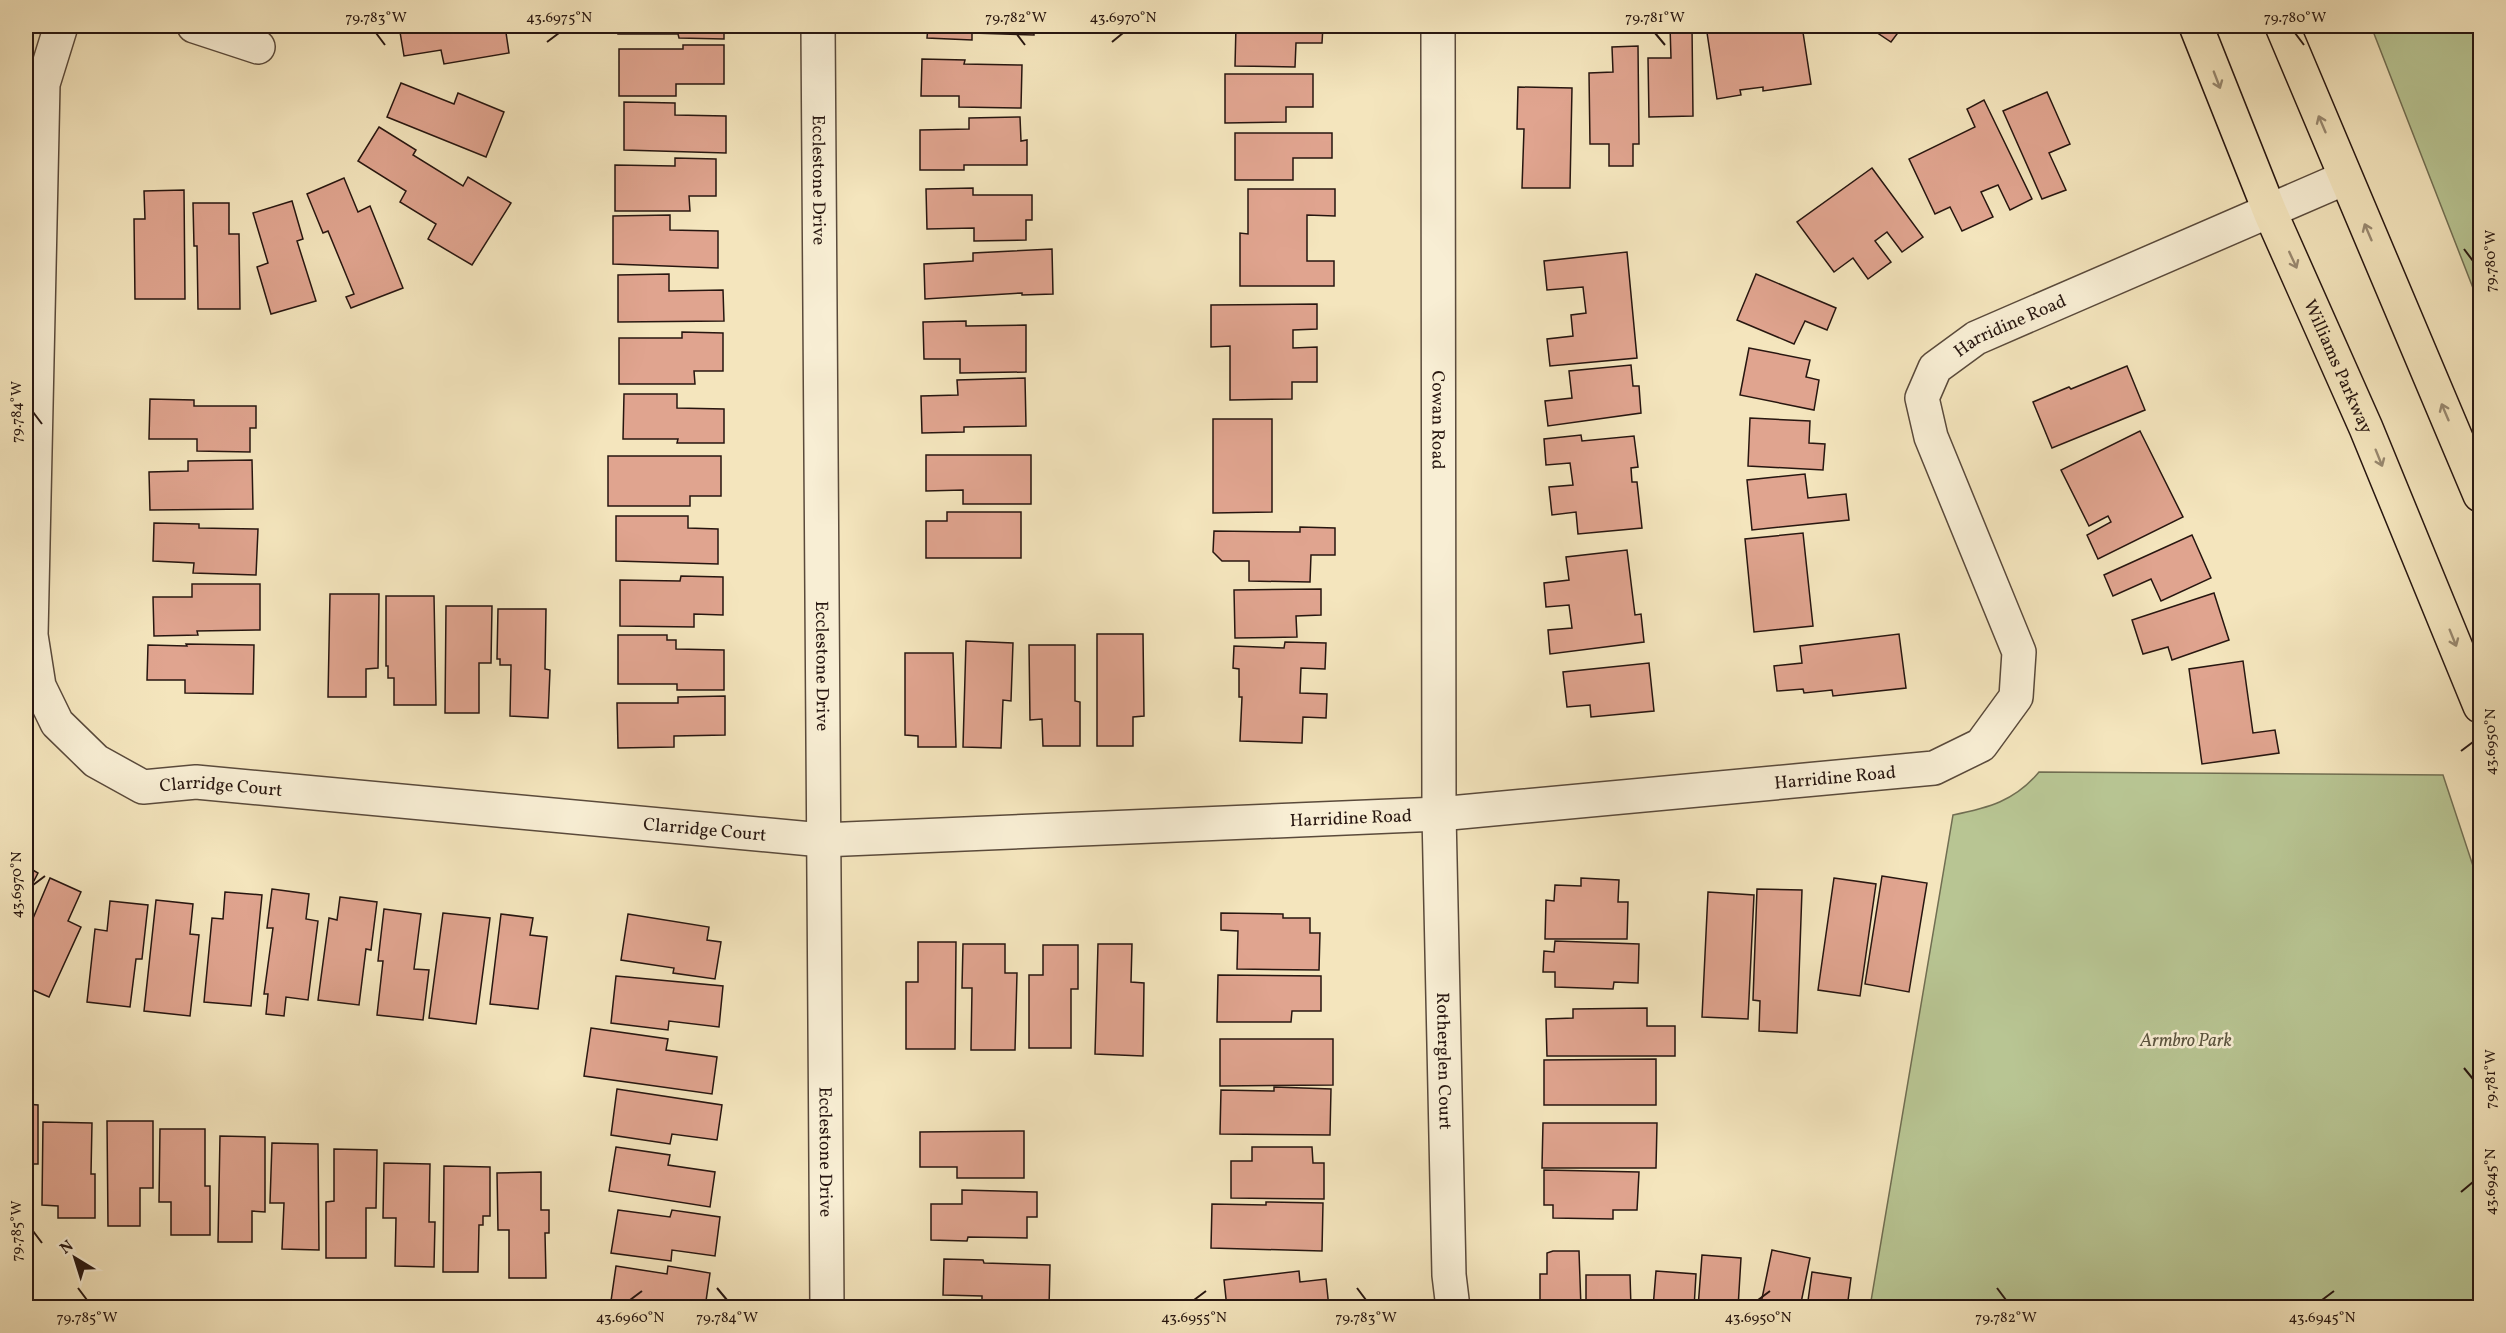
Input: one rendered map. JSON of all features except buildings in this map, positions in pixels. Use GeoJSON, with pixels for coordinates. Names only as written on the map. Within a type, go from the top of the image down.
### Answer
{"type":"FeatureCollection","features":[{"type":"Feature","properties":{"kind":"main road","name":"Williams Parkway"},"geometry":{"type":"LineString","coordinates":[[2196,26],[2270,212],[2367,428],[2481,706]]}},
{"type":"Feature","properties":{"kind":"main road"},"geometry":{"type":"LineString","coordinates":[[2282,26],[2344,178],[2481,495]]}},
{"type":"Feature","properties":{"kind":"street","name":"Clarridge Court"},"geometry":{"type":"LineString","coordinates":[[61,26],[43,84],[31,634],[39,686],[57,723],[96,761],[144,787],[196,782],[822,840]]}},
{"type":"Feature","properties":{"kind":"street"},"geometry":{"type":"LineString","coordinates":[[194,26],[258,47]]}},
{"type":"Feature","properties":{"kind":"street","name":"Ecclestone Drive"},"geometry":{"type":"LineString","coordinates":[[818,26],[827,1308]]}},
{"type":"Feature","properties":{"kind":"street","name":"Cowan Road"},"geometry":{"type":"LineString","coordinates":[[1438,26],[1439,814]]}},
{"type":"Feature","properties":{"kind":"street","name":"Harridine Road"},"geometry":{"type":"LineString","coordinates":[[822,840],[1439,814],[1934,768],[1981,746],[2016,697],[2019,652],[1931,437],[1922,398],[1935,368],[1976,338],[2344,178]]}},
{"type":"Feature","properties":{"kind":"street","name":"Rotherglen Court"},"geometry":{"type":"LineString","coordinates":[[1439,814],[1449,1275],[1453,1308]]}},
{"type":"Feature","properties":{"kind":"green space"},"geometry":{"type":"Polygon","coordinates":[[[2371,26],[2480,26],[2480,306],[2371,26]]]}},
{"type":"Feature","properties":{"kind":"green space","name":"Armbro Park"},"geometry":{"type":"Polygon","coordinates":[[[2039,772],[2443,775],[2480,887],[2480,1307],[1870,1307],[1953,815],[1989,806],[2010,797],[2039,772]]]}}]}
